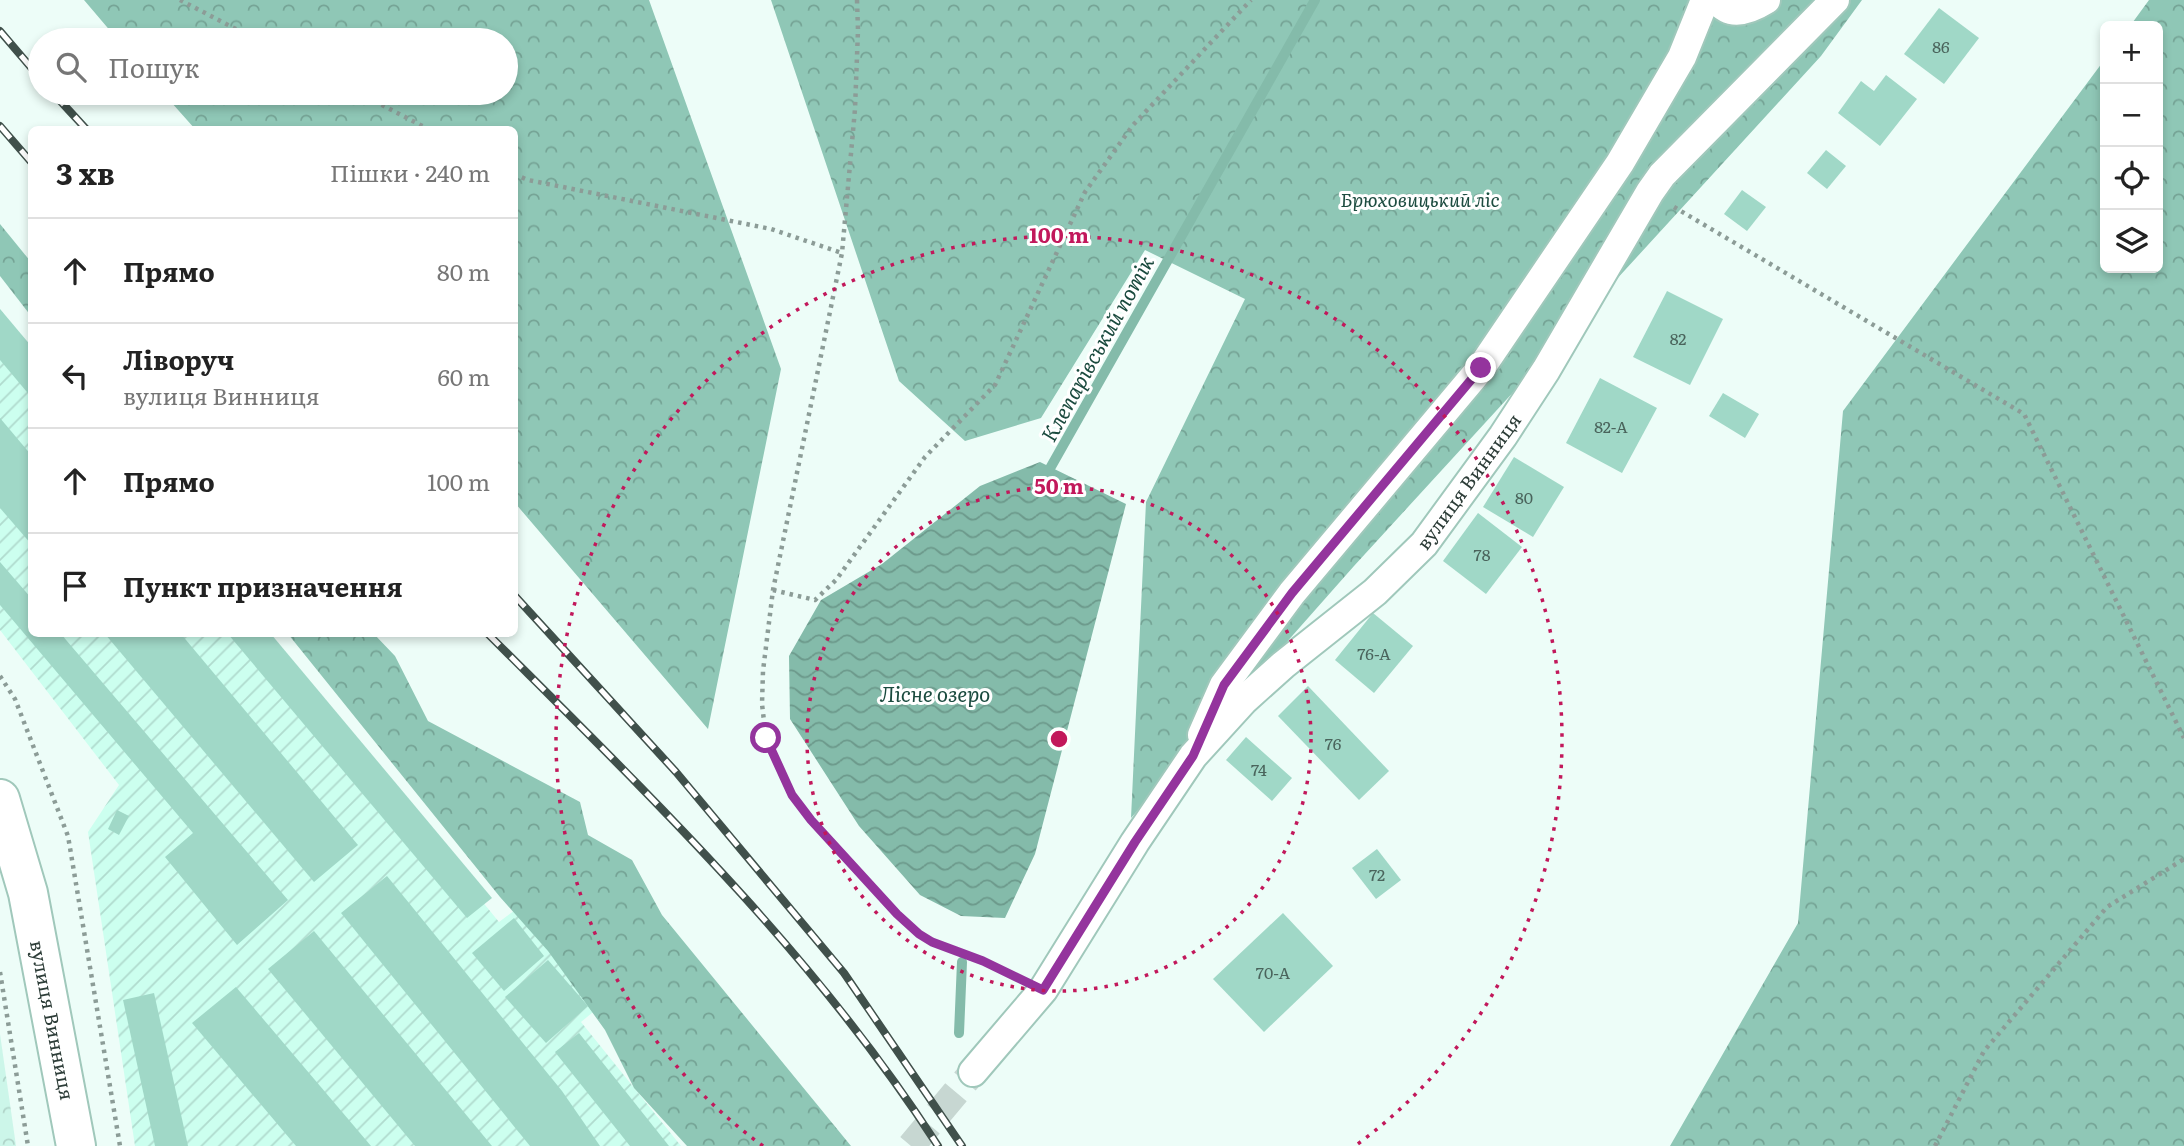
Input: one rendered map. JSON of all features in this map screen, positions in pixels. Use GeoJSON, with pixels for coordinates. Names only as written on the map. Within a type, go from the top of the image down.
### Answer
{"type":"FeatureCollection","features":[{"type":"Feature","properties":{"kind":"main road","name":"вулиця Винниця"},"geometry":{"type":"LineString","coordinates":[[0,799],[28,893],[76,1146]]}},
{"type":"Feature","properties":{"kind":"street"},"geometry":{"type":"LineString","coordinates":[[1193,756],[1224,685],[1292,593],[1481,368],[1619,163],[1682,57],[1705,0]]}},
{"type":"Feature","properties":{"kind":"street"},"geometry":{"type":"LineString","coordinates":[[1717,0],[1722,7],[1733,11],[1752,9],[1766,0]]}},
{"type":"Feature","properties":{"kind":"street","name":"вулиця Винниця"},"geometry":{"type":"LineString","coordinates":[[972,1072],[1043,990],[1135,842],[1193,756],[1244,700],[1283,665],[1375,592],[1424,544],[1503,436],[1546,370],[1662,175],[1835,0]]}},
{"type":"Feature","properties":{"kind":"path"},"geometry":{"type":"LineString","coordinates":[[180,0],[234,28]]}},
{"type":"Feature","properties":{"kind":"path"},"geometry":{"type":"LineString","coordinates":[[857,0],[855,109],[842,253],[773,590],[762,704],[766,738],[792,795],[863,879],[919,934],[1043,990]]}},
{"type":"Feature","properties":{"kind":"path"},"geometry":{"type":"LineString","coordinates":[[773,590],[815,600],[836,580],[925,457],[995,385],[1086,192],[1133,125],[1251,0]]}},
{"type":"Feature","properties":{"kind":"path"},"geometry":{"type":"LineString","coordinates":[[382,105],[421,126]]}},
{"type":"Feature","properties":{"kind":"path"},"geometry":{"type":"LineString","coordinates":[[518,176],[528,180],[771,229],[842,253]]}},
{"type":"Feature","properties":{"kind":"path"},"geometry":{"type":"LineString","coordinates":[[1650,192],[2024,414],[2184,738]]}},
{"type":"Feature","properties":{"kind":"path"},"geometry":{"type":"LineString","coordinates":[[0,676],[15,699],[68,836],[120,1146]]}},
{"type":"Feature","properties":{"kind":"path"},"geometry":{"type":"LineString","coordinates":[[1935,1146],[1984,1051],[2108,907],[2184,859]]}},
{"type":"Feature","properties":{"kind":"path"},"geometry":{"type":"LineString","coordinates":[[0,972],[28,1146]]}},
{"type":"Feature","properties":{"kind":"shaded area"},"geometry":{"type":"Polygon","coordinates":[[[0,309],[28,344],[28,637],[266,637],[499,922],[519,907],[598,1008],[581,1022],[681,1146],[135,1146],[88,832],[119,785],[0,630],[0,309]]]}},
{"type":"Feature","properties":{"kind":"green space"},"geometry":{"type":"Polygon","coordinates":[[[84,0],[649,0],[781,369],[708,729],[518,507],[518,126],[192,126],[174,105],[518,105],[518,28],[108,28],[84,0]]]}},
{"type":"Feature","properties":{"kind":"green space","name":"Брюховицький ліс"},"geometry":{"type":"Polygon","coordinates":[[[771,0],[1862,0],[1821,56],[1354,566],[1131,818],[1146,502],[1245,299],[1145,250],[1041,418],[965,441],[899,381],[771,0]]]}},
{"type":"Feature","properties":{"kind":"green space"},"geometry":{"type":"Polygon","coordinates":[[[2149,0],[2184,0],[2184,1146],[1670,1146],[1798,923],[1843,411],[2100,66],[2100,273],[2163,273],[2163,21],[2134,21],[2149,0]]]}},
{"type":"Feature","properties":{"kind":"green space"},"geometry":{"type":"Polygon","coordinates":[[[0,224],[28,258],[28,312],[0,276],[0,224]]]}},
{"type":"Feature","properties":{"kind":"green space"},"geometry":{"type":"Polygon","coordinates":[[[290,637],[377,637],[395,656],[428,721],[580,802],[588,835],[632,860],[662,915],[851,1146],[687,1146],[634,1088],[605,1030],[548,951],[500,897],[290,637]]]}},
{"type":"Feature","properties":{"kind":"green space"},"geometry":{"type":"Polygon","coordinates":[[[0,1034],[16,1146],[0,1146],[0,1034]]]}},
{"type":"Feature","properties":{"kind":"water","name":"Лісне озеро"},"geometry":{"type":"Polygon","coordinates":[[[1040,462],[1126,504],[1035,854],[1005,918],[961,916],[920,895],[859,826],[790,719],[789,656],[821,600],[882,564],[980,486],[1040,462]]]}},
{"type":"Feature","properties":{"kind":"building"},"geometry":{"type":"Polygon","coordinates":[[[1939,8],[1979,38],[1944,84],[1904,54],[1939,8]]]}},
{"type":"Feature","properties":{"kind":"building"},"geometry":{"type":"Polygon","coordinates":[[[1886,75],[1917,99],[1880,146],[1838,113],[1861,81],[1874,91],[1886,75]]]}},
{"type":"Feature","properties":{"kind":"building"},"geometry":{"type":"Polygon","coordinates":[[[1826,150],[1846,166],[1827,189],[1807,173],[1826,150]]]}},
{"type":"Feature","properties":{"kind":"building"},"geometry":{"type":"Polygon","coordinates":[[[1742,190],[1766,207],[1747,231],[1724,214],[1742,190]]]}},
{"type":"Feature","properties":{"kind":"building"},"geometry":{"type":"Polygon","coordinates":[[[1667,291],[1723,319],[1690,385],[1633,357],[1667,291]]]}},
{"type":"Feature","properties":{"kind":"building"},"geometry":{"type":"Polygon","coordinates":[[[0,309],[28,342],[28,393],[0,360],[0,309]]]}},
{"type":"Feature","properties":{"kind":"building"},"geometry":{"type":"Polygon","coordinates":[[[1600,378],[1657,408],[1622,473],[1566,443],[1600,378]]]}},
{"type":"Feature","properties":{"kind":"building"},"geometry":{"type":"Polygon","coordinates":[[[1723,393],[1759,414],[1745,438],[1709,416],[1723,393]]]}},
{"type":"Feature","properties":{"kind":"building"},"geometry":{"type":"Polygon","coordinates":[[[0,418],[28,451],[28,540],[0,508],[0,418]]]}},
{"type":"Feature","properties":{"kind":"building"},"geometry":{"type":"Polygon","coordinates":[[[1514,457],[1564,487],[1533,537],[1483,507],[1514,457]]]}},
{"type":"Feature","properties":{"kind":"building"},"geometry":{"type":"Polygon","coordinates":[[[1478,513],[1522,547],[1486,594],[1443,561],[1478,513]]]}},
{"type":"Feature","properties":{"kind":"building"},"geometry":{"type":"Polygon","coordinates":[[[0,562],[28,594],[28,637],[64,637],[288,900],[237,945],[165,857],[193,833],[0,605],[0,562]]]}},
{"type":"Feature","properties":{"kind":"building"},"geometry":{"type":"Polygon","coordinates":[[[1373,613],[1413,646],[1374,693],[1335,660],[1373,613]]]}},
{"type":"Feature","properties":{"kind":"building"},"geometry":{"type":"Polygon","coordinates":[[[108,637],[184,637],[358,845],[314,882],[108,637]]]}},
{"type":"Feature","properties":{"kind":"building"},"geometry":{"type":"Polygon","coordinates":[[[231,637],[274,637],[492,898],[467,918],[231,637]]]}},
{"type":"Feature","properties":{"kind":"building"},"geometry":{"type":"Polygon","coordinates":[[[1308,686],[1389,771],[1359,800],[1278,716],[1308,686]]]}},
{"type":"Feature","properties":{"kind":"building"},"geometry":{"type":"Polygon","coordinates":[[[1246,737],[1292,778],[1272,801],[1226,760],[1246,737]]]}},
{"type":"Feature","properties":{"kind":"building"},"geometry":{"type":"Polygon","coordinates":[[[117,810],[129,816],[119,835],[108,829],[117,810]]]}},
{"type":"Feature","properties":{"kind":"building"},"geometry":{"type":"Polygon","coordinates":[[[1377,849],[1401,880],[1376,899],[1352,868],[1377,849]]]}},
{"type":"Feature","properties":{"kind":"building"},"geometry":{"type":"Polygon","coordinates":[[[387,876],[562,1091],[600,1146],[530,1146],[341,913],[387,876]]]}},
{"type":"Feature","properties":{"kind":"building"},"geometry":{"type":"Polygon","coordinates":[[[1283,913],[1333,966],[1264,1032],[1213,979],[1283,913]]]}},
{"type":"Feature","properties":{"kind":"building"},"geometry":{"type":"Polygon","coordinates":[[[514,918],[544,956],[504,991],[472,953],[514,918]]]}},
{"type":"Feature","properties":{"kind":"building"},"geometry":{"type":"Polygon","coordinates":[[[314,931],[492,1146],[415,1146],[268,969],[314,931]]]}},
{"type":"Feature","properties":{"kind":"building"},"geometry":{"type":"Polygon","coordinates":[[[548,960],[588,1006],[546,1043],[505,997],[548,960]]]}},
{"type":"Feature","properties":{"kind":"building"},"geometry":{"type":"Polygon","coordinates":[[[236,987],[371,1146],[296,1146],[192,1023],[236,987]]]}},
{"type":"Feature","properties":{"kind":"building"},"geometry":{"type":"Polygon","coordinates":[[[154,993],[188,1146],[155,1146],[123,1000],[154,993]]]}},
{"type":"Feature","properties":{"kind":"building"},"geometry":{"type":"Polygon","coordinates":[[[579,1033],[669,1146],[630,1146],[555,1052],[579,1033]]]}},
{"type":"Feature","properties":{"kind":"waterway","name":"Клепарівський потік"},"geometry":{"type":"LineString","coordinates":[[1044,479],[1315,0]]}},
{"type":"Feature","properties":{"kind":"waterway","name":"Клепарівський потік"},"geometry":{"type":"LineString","coordinates":[[959,1033],[962,962]]}},
{"type":"Feature","properties":{"kind":"tunnel"},"geometry":{"type":"LineString","coordinates":[[911,1146],[973,1072]]}},
{"type":"Feature","properties":{"kind":"railway"},"geometry":{"type":"LineString","coordinates":[[0,31],[28,64]]}},
{"type":"Feature","properties":{"kind":"railway"},"geometry":{"type":"LineString","coordinates":[[64,105],[83,126]]}},
{"type":"Feature","properties":{"kind":"railway"},"geometry":{"type":"LineString","coordinates":[[0,126],[28,158]]}},
{"type":"Feature","properties":{"kind":"railway"},"geometry":{"type":"LineString","coordinates":[[518,599],[676,772],[844,973],[962,1146]]}},
{"type":"Feature","properties":{"kind":"railway"},"geometry":{"type":"LineString","coordinates":[[491,637],[668,816],[784,942],[890,1075],[938,1146]]}},
{"type":"Feature","properties":{"kind":"route"},"geometry":{"type":"LineString","coordinates":[[766,738],[792,795],[863,879],[897,914],[932,942],[983,961],[1043,990],[1135,842],[1193,756],[1224,685],[1292,593],[1481,368]]}}]}
